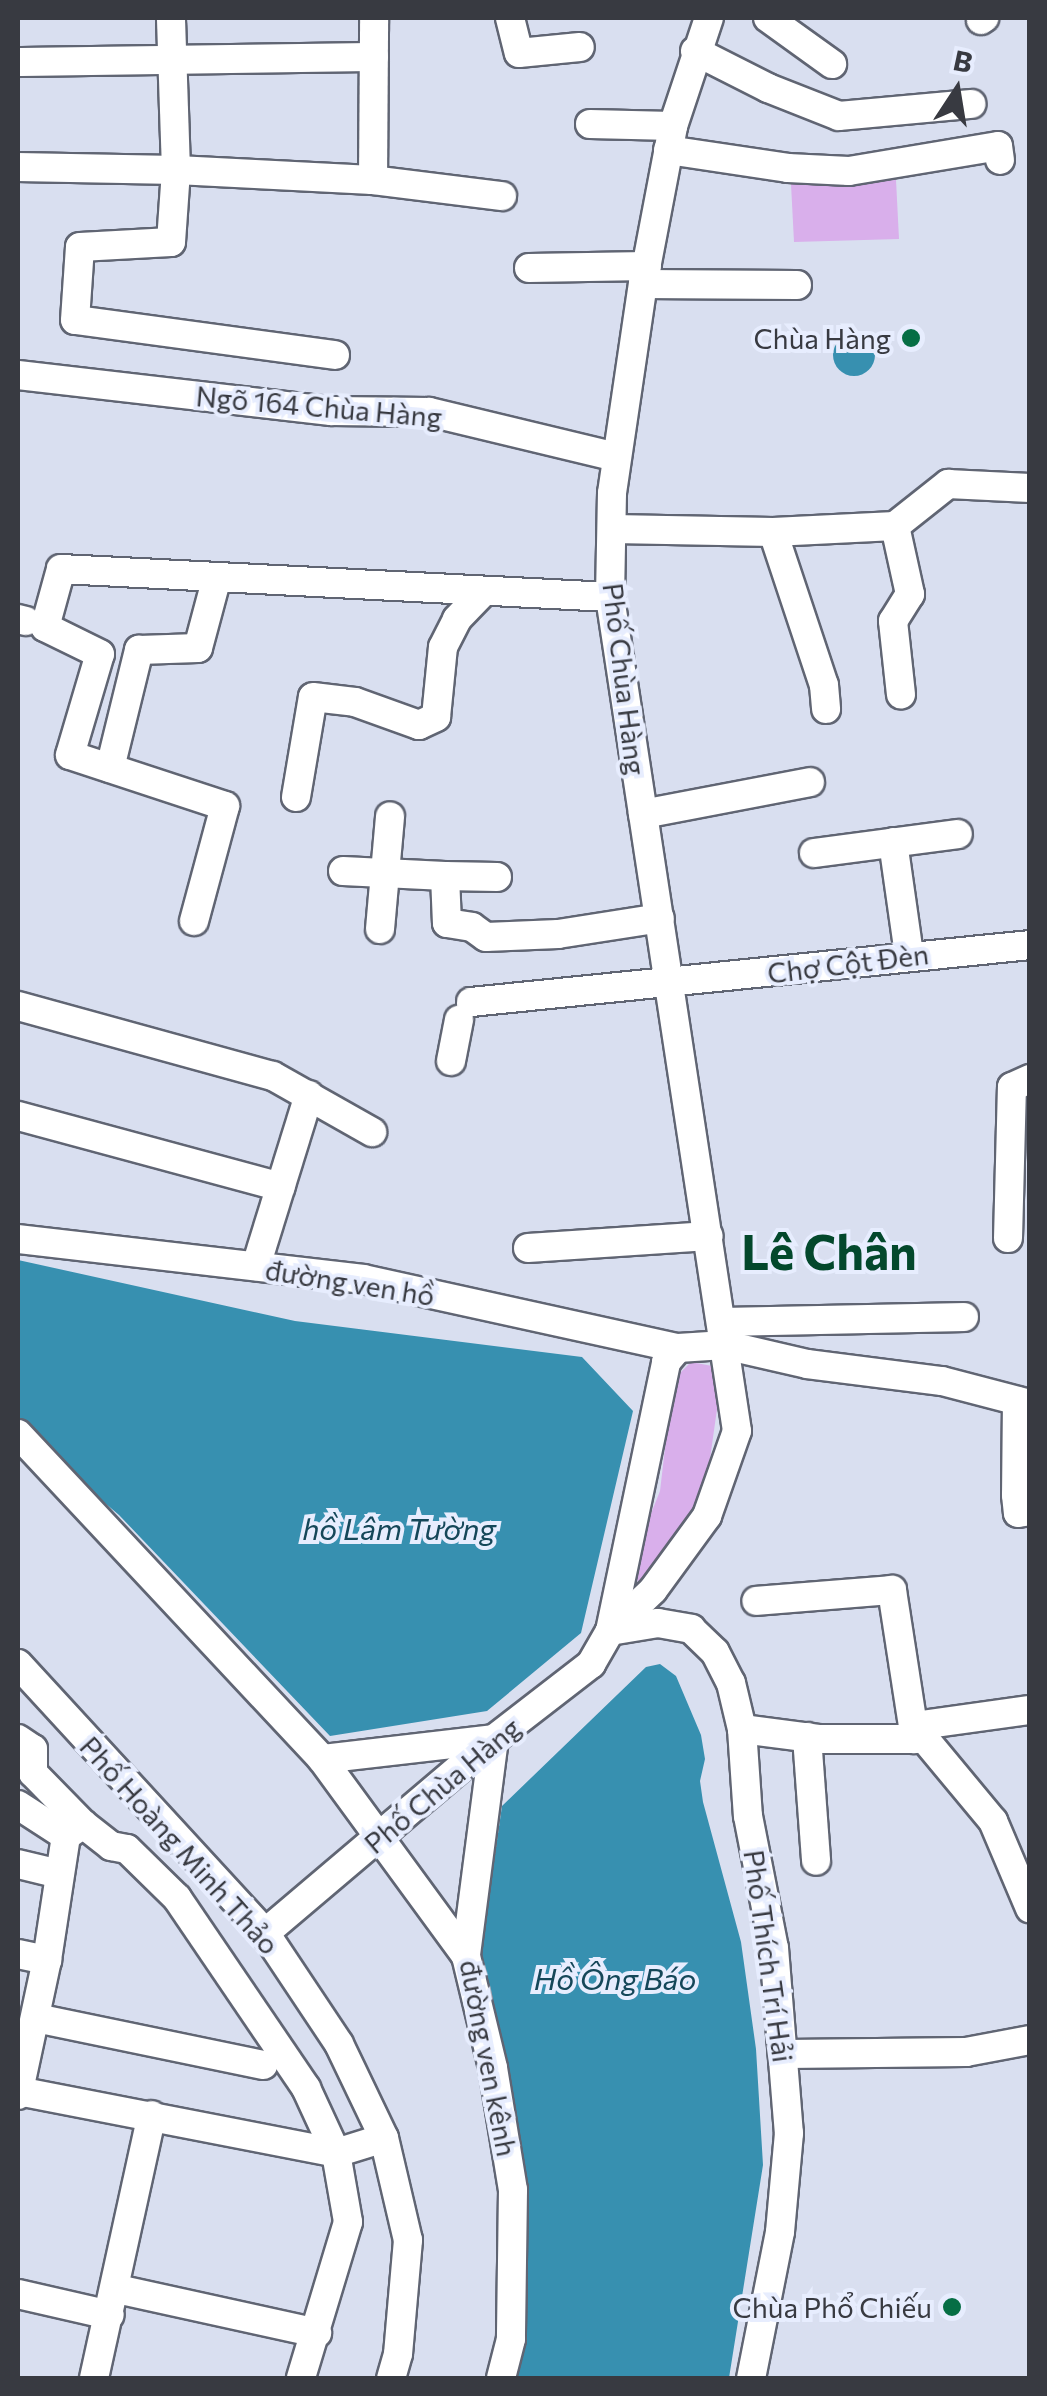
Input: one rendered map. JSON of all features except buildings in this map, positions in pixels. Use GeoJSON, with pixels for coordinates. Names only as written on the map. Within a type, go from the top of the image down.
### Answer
{"type":"FeatureCollection","features":[{"type":"Feature","properties":{"kind":"street"},"geometry":{"type":"LineString","coordinates":[[171,18],[176,170],[171,242],[80,247],[74,320],[335,355]]}},
{"type":"Feature","properties":{"kind":"street"},"geometry":{"type":"LineString","coordinates":[[373,180],[374,18]]}},
{"type":"Feature","properties":{"kind":"street"},"geometry":{"type":"LineString","coordinates":[[510,18],[520,53],[580,46]]}},
{"type":"Feature","properties":{"kind":"street","name":"Phố Chùa Hàng"},"geometry":{"type":"LineString","coordinates":[[265,1933],[494,1738],[591,1664],[610,1631],[652,1590],[707,1516],[733,1453],[737,1430],[724,1334],[666,984],[660,918],[610,597],[616,457],[645,275],[671,138],[695,51],[709,18]]}},
{"type":"Feature","properties":{"kind":"street"},"geometry":{"type":"LineString","coordinates":[[768,18],[832,64]]}},
{"type":"Feature","properties":{"kind":"street"},"geometry":{"type":"LineString","coordinates":[[695,51],[768,88],[839,116],[971,104]]}},
{"type":"Feature","properties":{"kind":"street"},"geometry":{"type":"LineString","coordinates":[[18,62],[374,57]]}},
{"type":"Feature","properties":{"kind":"street"},"geometry":{"type":"LineString","coordinates":[[590,124],[671,138],[788,168],[849,171],[998,146],[1000,160]]}},
{"type":"Feature","properties":{"kind":"street"},"geometry":{"type":"LineString","coordinates":[[18,167],[373,180],[502,196]]}},
{"type":"Feature","properties":{"kind":"street"},"geometry":{"type":"LineString","coordinates":[[529,268],[797,285]]}},
{"type":"Feature","properties":{"kind":"street","name":"Ngõ 164 Chùa Hàng"},"geometry":{"type":"LineString","coordinates":[[18,375],[332,411],[429,412],[616,457]]}},
{"type":"Feature","properties":{"kind":"street"},"geometry":{"type":"LineString","coordinates":[[613,528],[773,532],[895,526],[948,484],[1030,488]]}},
{"type":"Feature","properties":{"kind":"street"},"geometry":{"type":"LineString","coordinates":[[895,526],[910,594],[894,621],[901,694]]}},
{"type":"Feature","properties":{"kind":"street"},"geometry":{"type":"LineString","coordinates":[[773,532],[824,685],[826,709]]}},
{"type":"Feature","properties":{"kind":"street"},"geometry":{"type":"LineString","coordinates":[[194,921],[225,806],[70,755],[100,654],[45,627],[61,569],[610,597]]}},
{"type":"Feature","properties":{"kind":"street"},"geometry":{"type":"LineString","coordinates":[[110,768],[138,650],[198,648],[217,577]]}},
{"type":"Feature","properties":{"kind":"street"},"geometry":{"type":"LineString","coordinates":[[296,797],[313,697],[355,702],[418,725],[436,717],[443,647],[457,618],[484,591]]}},
{"type":"Feature","properties":{"kind":"street"},"geometry":{"type":"LineString","coordinates":[[643,814],[810,782]]}},
{"type":"Feature","properties":{"kind":"street"},"geometry":{"type":"LineString","coordinates":[[380,929],[390,816]]}},
{"type":"Feature","properties":{"kind":"street"},"geometry":{"type":"LineString","coordinates":[[814,853],[958,834]]}},
{"type":"Feature","properties":{"kind":"street"},"geometry":{"type":"LineString","coordinates":[[892,842],[910,955]]}},
{"type":"Feature","properties":{"kind":"street"},"geometry":{"type":"LineString","coordinates":[[343,871],[386,876],[497,877]]}},
{"type":"Feature","properties":{"kind":"street"},"geometry":{"type":"LineString","coordinates":[[445,876],[446,923],[472,927],[486,937],[558,934],[660,918]]}},
{"type":"Feature","properties":{"kind":"street","name":"Chợ Cột Đèn"},"geometry":{"type":"LineString","coordinates":[[451,1061],[465,1011],[583,988],[666,984],[1030,945]]}},
{"type":"Feature","properties":{"kind":"street"},"geometry":{"type":"LineString","coordinates":[[18,1006],[274,1076],[372,1132]]}},
{"type":"Feature","properties":{"kind":"street"},"geometry":{"type":"LineString","coordinates":[[1008,1238],[1012,1087],[1030,1079]]}},
{"type":"Feature","properties":{"kind":"street"},"geometry":{"type":"LineString","coordinates":[[256,1266],[309,1096]]}},
{"type":"Feature","properties":{"kind":"street"},"geometry":{"type":"LineString","coordinates":[[18,1116],[281,1187]]}},
{"type":"Feature","properties":{"kind":"street"},"geometry":{"type":"LineString","coordinates":[[528,1248],[709,1236]]}},
{"type":"Feature","properties":{"kind":"street","name":"đường ven hồ"},"geometry":{"type":"LineString","coordinates":[[18,1239],[363,1279],[678,1348]]}},
{"type":"Feature","properties":{"kind":"street"},"geometry":{"type":"LineString","coordinates":[[678,1348],[724,1334],[964,1318]]}},
{"type":"Feature","properties":{"kind":"street"},"geometry":{"type":"LineString","coordinates":[[724,1334],[806,1364],[942,1381],[1023,1403],[1016,1494],[1018,1513],[1030,1511]]}},
{"type":"Feature","properties":{"kind":"street","name":"Phố Chùa Hàng"},"geometry":{"type":"LineString","coordinates":[[610,1631],[666,1362],[678,1348]]}},
{"type":"Feature","properties":{"kind":"street"},"geometry":{"type":"LineString","coordinates":[[18,1434],[322,1759],[466,1956]]}},
{"type":"Feature","properties":{"kind":"street"},"geometry":{"type":"LineString","coordinates":[[742,1728],[807,1737],[915,1739],[892,1590],[756,1601]]}},
{"type":"Feature","properties":{"kind":"street","name":"Phố Thích Trí Hải"},"geometry":{"type":"LineString","coordinates":[[610,1631],[658,1624],[690,1629],[715,1652],[730,1683],[742,1728],[748,1816],[774,1948],[786,2054],[789,2133],[780,2232],[751,2378]]}},
{"type":"Feature","properties":{"kind":"street","name":"Phố Hoàng Minh Thảo"},"geometry":{"type":"LineString","coordinates":[[18,1664],[265,1933],[339,2044],[384,2138],[408,2240],[398,2354],[392,2378]]}},
{"type":"Feature","properties":{"kind":"street"},"geometry":{"type":"LineString","coordinates":[[914,1726],[1030,1710]]}},
{"type":"Feature","properties":{"kind":"street"},"geometry":{"type":"LineString","coordinates":[[914,1726],[993,1820],[1030,1908]]}},
{"type":"Feature","properties":{"kind":"street"},"geometry":{"type":"LineString","coordinates":[[807,1737],[816,1861]]}},
{"type":"Feature","properties":{"kind":"street"},"geometry":{"type":"LineString","coordinates":[[322,1759],[494,1738]]}},
{"type":"Feature","properties":{"kind":"street","name":"đường ven kênh"},"geometry":{"type":"LineString","coordinates":[[494,1738],[466,1956],[493,2068],[513,2190],[510,2339],[501,2378]]}},
{"type":"Feature","properties":{"kind":"street"},"geometry":{"type":"LineString","coordinates":[[18,1739],[33,1749],[33,1773],[74,1830]]}},
{"type":"Feature","properties":{"kind":"street"},"geometry":{"type":"LineString","coordinates":[[18,1805],[111,1846],[127,1848],[177,1898],[306,2088],[336,2152],[348,2222],[301,2378]]}},
{"type":"Feature","properties":{"kind":"street"},"geometry":{"type":"LineString","coordinates":[[74,1830],[59,1874],[47,1960],[18,2092],[336,2152],[384,2138]]}},
{"type":"Feature","properties":{"kind":"street"},"geometry":{"type":"LineString","coordinates":[[18,1864],[59,1874]]}},
{"type":"Feature","properties":{"kind":"street"},"geometry":{"type":"LineString","coordinates":[[18,1954],[47,1960]]}},
{"type":"Feature","properties":{"kind":"street"},"geometry":{"type":"LineString","coordinates":[[36,2018],[263,2065]]}},
{"type":"Feature","properties":{"kind":"street"},"geometry":{"type":"LineString","coordinates":[[786,2054],[966,2052],[1030,2040]]}},
{"type":"Feature","properties":{"kind":"street"},"geometry":{"type":"LineString","coordinates":[[94,2378],[114,2302],[152,2115]]}},
{"type":"Feature","properties":{"kind":"street"},"geometry":{"type":"LineString","coordinates":[[18,2294],[114,2302],[317,2333]]}},
{"type":"Feature","properties":{"kind":"shaded area"},"geometry":{"type":"Polygon","coordinates":[[[896,180],[899,239],[794,242],[791,184],[896,180]]]}},
{"type":"Feature","properties":{"kind":"shaded area"},"geometry":{"type":"Polygon","coordinates":[[[691,1362],[712,1366],[720,1388],[705,1494],[639,1582],[628,1571],[660,1491],[673,1380],[691,1362]]]}},
{"type":"Feature","properties":{"kind":"water"},"geometry":{"type":"Polygon","coordinates":[[[854,334],[869,340],[875,355],[869,370],[854,376],[839,370],[833,355],[839,340],[854,334]]]}},
{"type":"Feature","properties":{"kind":"water","name":"hồ Lâm Tường"},"geometry":{"type":"Polygon","coordinates":[[[18,1260],[295,1321],[582,1357],[633,1411],[581,1633],[487,1711],[330,1736],[119,1515],[18,1429],[18,1260]]]}},
{"type":"Feature","properties":{"kind":"water","name":"Hồ Ông Báo"},"geometry":{"type":"Polygon","coordinates":[[[660,1664],[676,1676],[701,1735],[705,1759],[700,1781],[703,1802],[741,1942],[756,2049],[763,2165],[729,2378],[517,2378],[523,2313],[523,2161],[513,2142],[480,1959],[502,1806],[646,1667],[660,1664]]]}},
{"type":"Feature","properties":{"kind":"place","name":"Chùa Hàng"},"geometry":{"type":"Point","coordinates":[911,338]}},
{"type":"Feature","properties":{"kind":"place","name":"Chùa Phổ Chiếu"},"geometry":{"type":"Point","coordinates":[952,2307]}},
{"type":"Feature","properties":{"kind":"district","name":"Lê Chân"},"geometry":{"type":"Point","coordinates":[829,1251]}}]}
